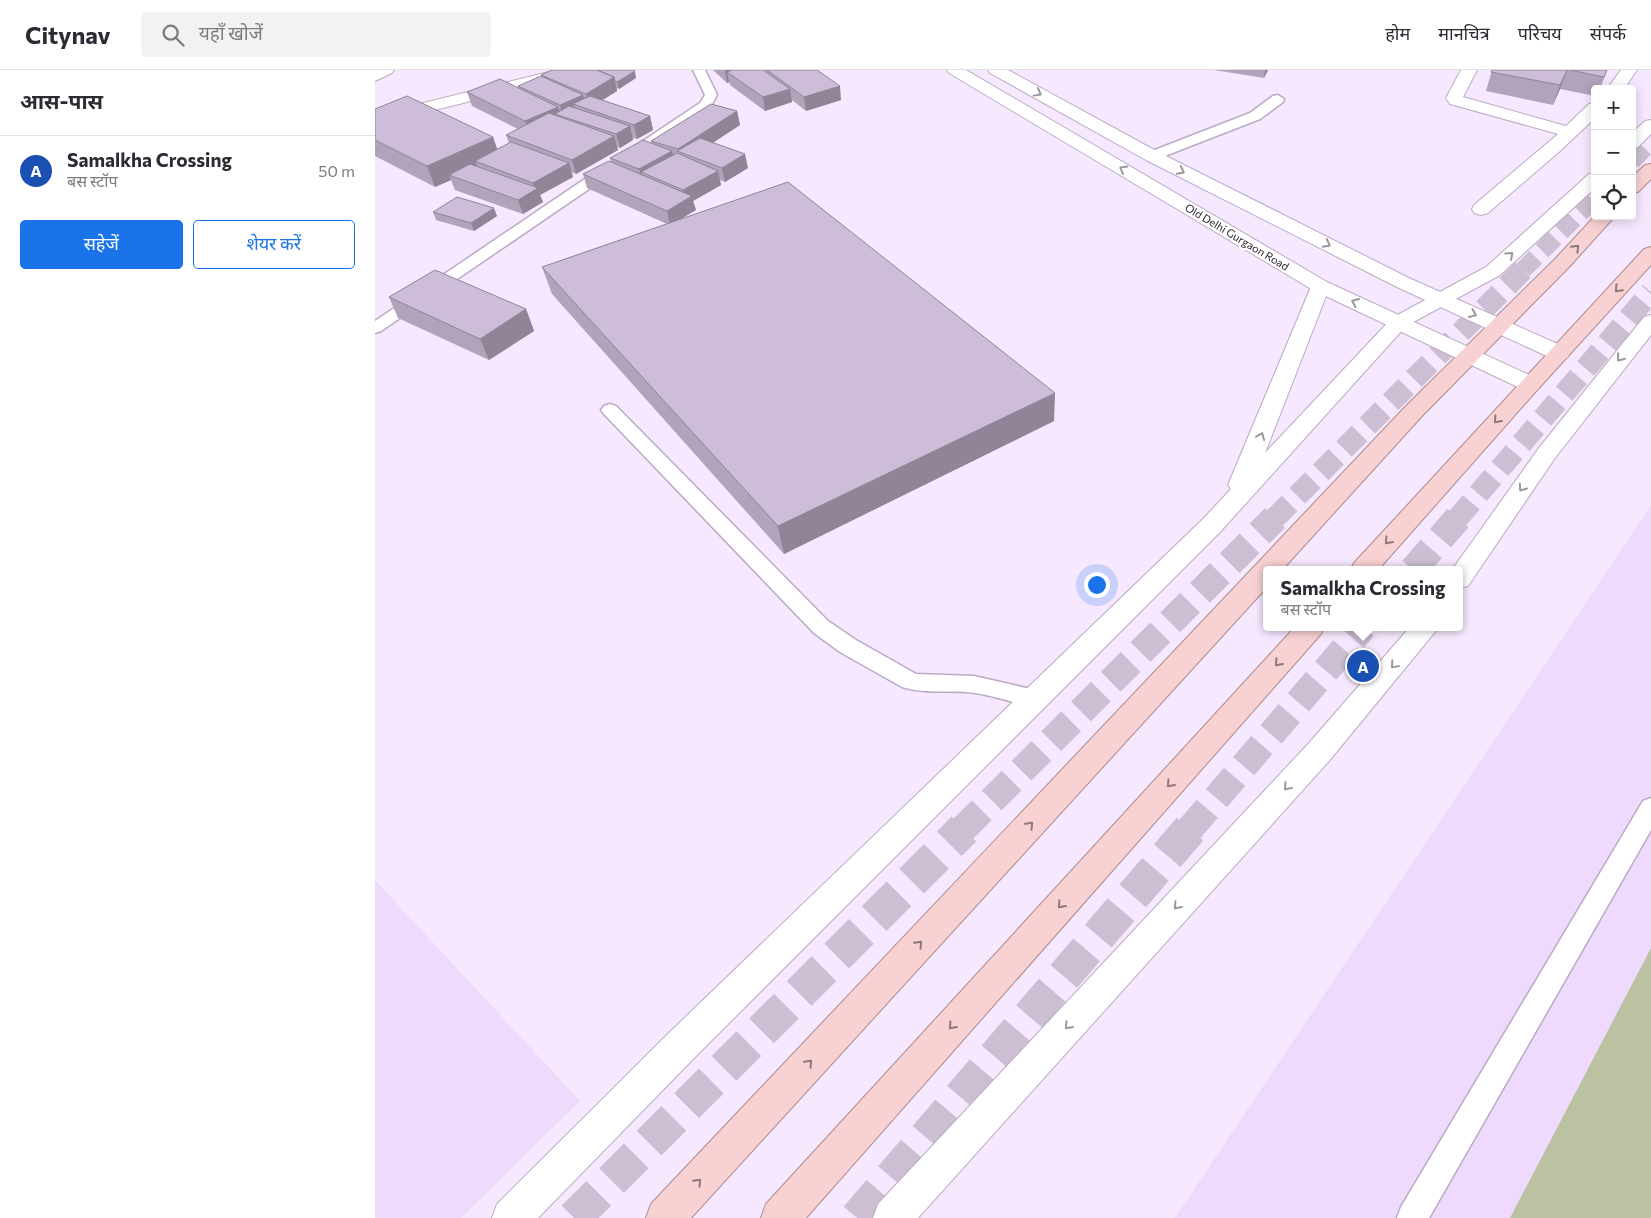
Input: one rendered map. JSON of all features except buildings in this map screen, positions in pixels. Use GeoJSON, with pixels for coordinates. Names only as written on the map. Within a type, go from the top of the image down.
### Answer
{"type":"FeatureCollection","features":[{"type":"Feature","properties":{"kind":"highway"},"geometry":{"type":"LineString","coordinates":[[1636,184],[1651,170]]}},
{"type":"Feature","properties":{"kind":"highway"},"geometry":{"type":"LineString","coordinates":[[1270,566],[1414,411],[1602,220]]}},
{"type":"Feature","properties":{"kind":"highway"},"geometry":{"type":"LineString","coordinates":[[1367,566],[1529,384],[1651,253]]}},
{"type":"Feature","properties":{"kind":"highway"},"geometry":{"type":"LineString","coordinates":[[665,1218],[1263,574]]}},
{"type":"Feature","properties":{"kind":"highway"},"geometry":{"type":"LineString","coordinates":[[780,1218],[1307,631]]}},
{"type":"Feature","properties":{"kind":"street"},"geometry":{"type":"LineString","coordinates":[[375,76],[386,70]]}},
{"type":"Feature","properties":{"kind":"street"},"geometry":{"type":"LineString","coordinates":[[375,120],[577,70]]}},
{"type":"Feature","properties":{"kind":"street","name":"Old Delhi Gurgaon Road"},"geometry":{"type":"LineString","coordinates":[[955,70],[1320,286],[1529,384]]}},
{"type":"Feature","properties":{"kind":"street"},"geometry":{"type":"LineString","coordinates":[[996,70],[1152,156],[1440,300],[1559,353]]}},
{"type":"Feature","properties":{"kind":"street"},"geometry":{"type":"LineString","coordinates":[[1469,70],[1454,98],[1456,100],[1569,132]]}},
{"type":"Feature","properties":{"kind":"street"},"geometry":{"type":"LineString","coordinates":[[1618,85],[1628,70]]}},
{"type":"Feature","properties":{"kind":"street"},"geometry":{"type":"LineString","coordinates":[[1481,209],[1591,112]]}},
{"type":"Feature","properties":{"kind":"street"},"geometry":{"type":"LineString","coordinates":[[1636,139],[1651,125]]}},
{"type":"Feature","properties":{"kind":"street"},"geometry":{"type":"LineString","coordinates":[[511,1218],[687,1040],[1212,525],[1399,322],[1493,271],[1591,182]]}},
{"type":"Feature","properties":{"kind":"street"},"geometry":{"type":"LineString","coordinates":[[1212,525],[1243,481],[1320,286]]}},
{"type":"Feature","properties":{"kind":"street"},"geometry":{"type":"LineString","coordinates":[[1463,573],[1547,452],[1651,321]]}},
{"type":"Feature","properties":{"kind":"street"},"geometry":{"type":"LineString","coordinates":[[892,1218],[1319,752],[1423,631]]}},
{"type":"Feature","properties":{"kind":"lane"},"geometry":{"type":"LineString","coordinates":[[375,328],[705,105],[711,95],[699,70]]}},
{"type":"Feature","properties":{"kind":"lane"},"geometry":{"type":"LineString","coordinates":[[1152,156],[1255,116],[1278,99]]}},
{"type":"Feature","properties":{"kind":"lane"},"geometry":{"type":"LineString","coordinates":[[609,410],[815,620],[848,646],[910,681],[922,684],[974,684],[1035,699]]}},
{"type":"Feature","properties":{"kind":"lane"},"geometry":{"type":"LineString","coordinates":[[1412,1218],[1651,808]]}},
{"type":"Feature","properties":{"kind":"shaded area"},"geometry":{"type":"Polygon","coordinates":[[[1651,505],[1651,1218],[1175,1218],[1651,505]]]}},
{"type":"Feature","properties":{"kind":"shaded area"},"geometry":{"type":"Polygon","coordinates":[[[375,880],[580,1101],[461,1218],[375,1218],[375,880]]]}},
{"type":"Feature","properties":{"kind":"green space"},"geometry":{"type":"Polygon","coordinates":[[[1651,948],[1651,1218],[1510,1218],[1651,948]]]}},
{"type":"Feature","properties":{"kind":"tunnel"},"geometry":{"type":"LineString","coordinates":[[1636,157],[1651,142]]}},
{"type":"Feature","properties":{"kind":"tunnel"},"geometry":{"type":"LineString","coordinates":[[1275,518],[1591,202]]}},
{"type":"Feature","properties":{"kind":"tunnel"},"geometry":{"type":"LineString","coordinates":[[1457,519],[1651,292]]}},
{"type":"Feature","properties":{"kind":"tunnel"},"geometry":{"type":"LineString","coordinates":[[962,830],[1275,518]]}},
{"type":"Feature","properties":{"kind":"tunnel"},"geometry":{"type":"LineString","coordinates":[[1416,566],[1458,518]]}},
{"type":"Feature","properties":{"kind":"tunnel"},"geometry":{"type":"LineString","coordinates":[[1189,830],[1360,631]]}},
{"type":"Feature","properties":{"kind":"tunnel"},"geometry":{"type":"LineString","coordinates":[[574,1218],[964,829]]}},
{"type":"Feature","properties":{"kind":"tunnel"},"geometry":{"type":"LineString","coordinates":[[857,1218],[1190,829]]}},
{"type":"Feature","properties":{"kind":"place","name":"Samalkha Crossing"},"geometry":{"type":"Point","coordinates":[1363,666]}}]}
